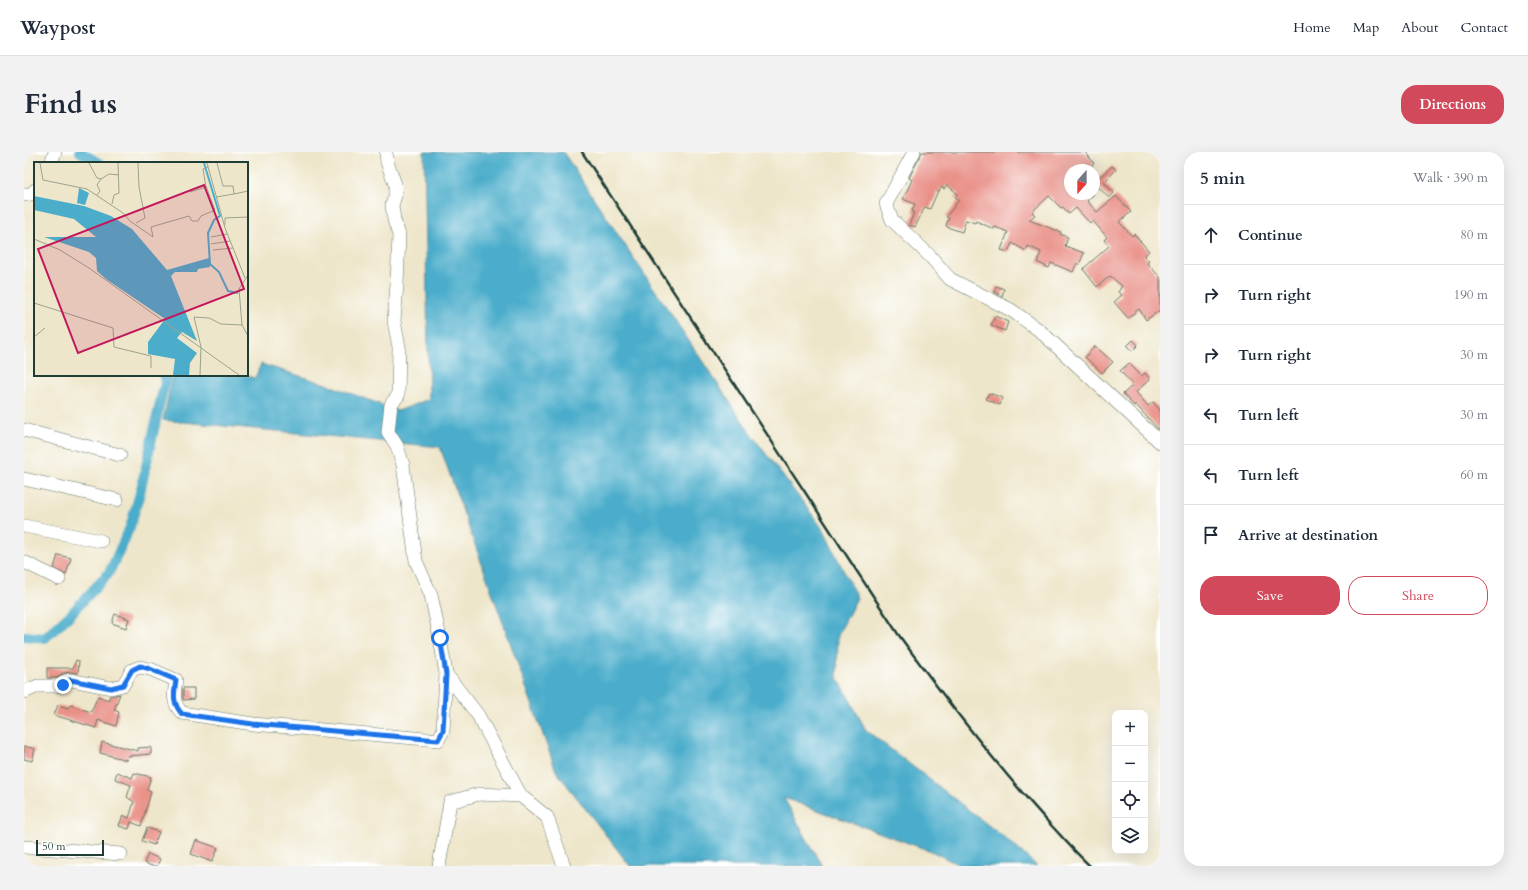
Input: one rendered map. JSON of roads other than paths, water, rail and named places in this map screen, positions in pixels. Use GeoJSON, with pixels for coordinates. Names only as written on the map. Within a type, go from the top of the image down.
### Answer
{"type":"FeatureCollection","features":[{"type":"Feature","properties":{"kind":"street"},"geometry":{"type":"LineString","coordinates":[[51,162],[55,152]]}},
{"type":"Feature","properties":{"kind":"street"},"geometry":{"type":"LineString","coordinates":[[24,692],[38,686],[63,685],[65,681],[71,680],[111,688],[123,685],[132,670],[140,666],[176,680],[174,696],[176,707],[182,714],[253,724],[438,740],[443,731],[446,674],[440,638],[430,595],[416,561],[403,465],[397,446],[388,432],[391,404],[398,396],[399,347],[394,321],[398,284],[399,235],[394,220],[392,205],[395,196],[395,184],[387,162],[386,152]]}},
{"type":"Feature","properties":{"kind":"street"},"geometry":{"type":"LineString","coordinates":[[914,152],[886,204],[892,220],[930,256],[950,279],[1011,310],[1039,330],[1160,442]]}},
{"type":"Feature","properties":{"kind":"street"},"geometry":{"type":"LineString","coordinates":[[24,195],[31,194],[34,191]]}},
{"type":"Feature","properties":{"kind":"street"},"geometry":{"type":"LineString","coordinates":[[24,430],[120,455]]}},
{"type":"Feature","properties":{"kind":"street"},"geometry":{"type":"LineString","coordinates":[[24,479],[117,500]]}},
{"type":"Feature","properties":{"kind":"street"},"geometry":{"type":"LineString","coordinates":[[24,526],[102,542]]}},
{"type":"Feature","properties":{"kind":"street"},"geometry":{"type":"LineString","coordinates":[[24,562],[59,579]]}},
{"type":"Feature","properties":{"kind":"street"},"geometry":{"type":"LineString","coordinates":[[446,674],[478,715],[521,796],[547,818],[564,866]]}},
{"type":"Feature","properties":{"kind":"street"},"geometry":{"type":"LineString","coordinates":[[439,866],[450,802],[480,794],[521,796]]}},
{"type":"Feature","properties":{"kind":"street"},"geometry":{"type":"LineString","coordinates":[[24,847],[121,854]]}},
{"type":"Feature","properties":{"kind":"water"},"geometry":{"type":"Polygon","coordinates":[[[424,152],[563,152],[751,434],[823,529],[857,598],[838,635],[837,676],[866,730],[1010,842],[1037,866],[961,866],[933,852],[784,798],[822,866],[630,866],[556,771],[440,447],[163,420],[173,376],[246,376],[255,378],[261,364],[326,384],[398,411],[429,399],[424,152]]]}},
{"type":"Feature","properties":{"kind":"waterway"},"geometry":{"type":"LineString","coordinates":[[80,152],[97,162]]}},
{"type":"Feature","properties":{"kind":"waterway"},"geometry":{"type":"LineString","coordinates":[[24,636],[45,638],[69,616],[109,573],[130,527],[140,493],[166,380],[164,376]]}},
{"type":"Feature","properties":{"kind":"railway"},"geometry":{"type":"LineString","coordinates":[[582,152],[898,634],[990,755],[1090,866]]}}]}
